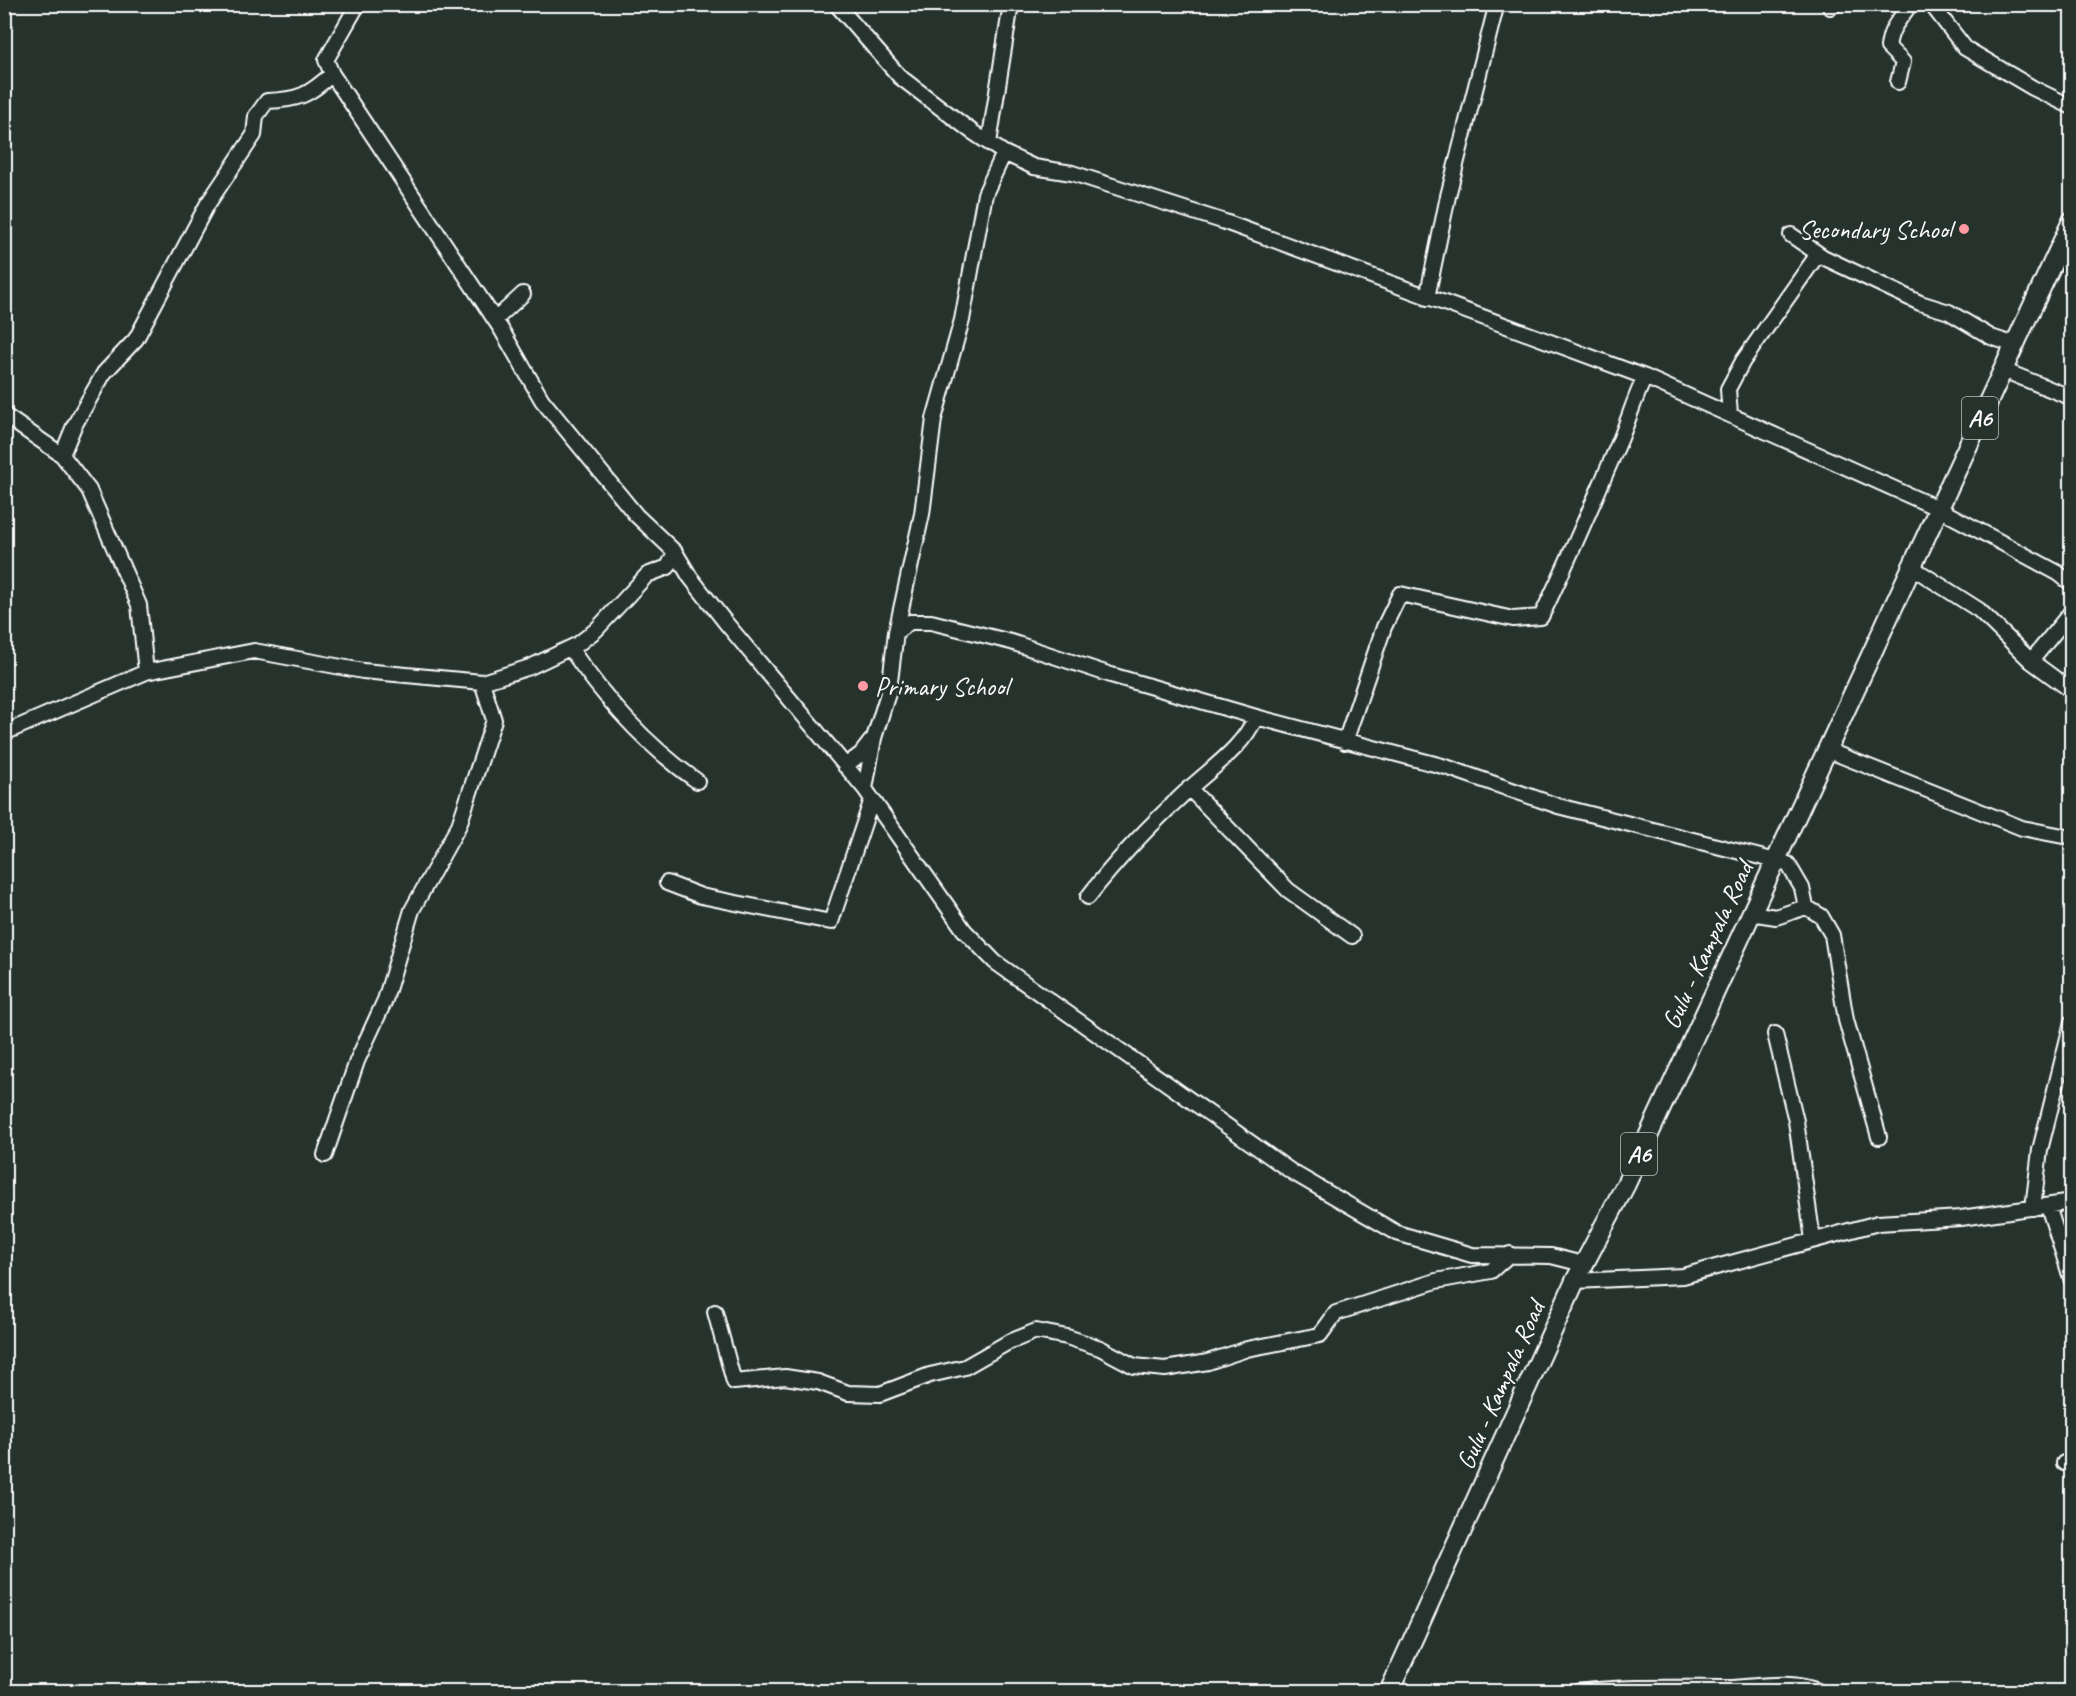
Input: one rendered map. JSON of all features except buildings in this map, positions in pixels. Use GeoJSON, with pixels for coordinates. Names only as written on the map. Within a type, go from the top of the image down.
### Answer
{"type":"FeatureCollection","features":[{"type":"Feature","properties":{"kind":"main road","name":"Gulu - Kampala Road"},"geometry":{"type":"LineString","coordinates":[[1389,1692],[1575,1281],[1626,1184],[2072,220]]}},
{"type":"Feature","properties":{"kind":"street"},"geometry":{"type":"LineString","coordinates":[[358,4],[326,60],[332,74],[495,320],[542,400],[636,514],[675,552],[690,577],[868,794],[964,930],[995,962],[1292,1172],[1397,1233],[1472,1254],[1551,1256],[1583,1264]]}},
{"type":"Feature","properties":{"kind":"street"},"geometry":{"type":"LineString","coordinates":[[836,4],[900,76],[1004,153],[1034,167],[1072,173],[1225,222],[1646,377],[1937,508],[2058,573],[2072,584]]}},
{"type":"Feature","properties":{"kind":"street"},"geometry":{"type":"LineString","coordinates":[[989,143],[1011,4]]}},
{"type":"Feature","properties":{"kind":"street"},"geometry":{"type":"LineString","coordinates":[[1427,298],[1448,196],[1496,7],[1494,4]]}},
{"type":"Feature","properties":{"kind":"street"},"geometry":{"type":"LineString","coordinates":[[1898,82],[1903,62],[1888,47],[1890,34],[1892,26],[1910,4]]}},
{"type":"Feature","properties":{"kind":"street"},"geometry":{"type":"LineString","coordinates":[[1931,4],[1965,48],[2032,88],[2072,106]]}},
{"type":"Feature","properties":{"kind":"street"},"geometry":{"type":"LineString","coordinates":[[62,455],[74,426],[104,373],[136,339],[207,205],[254,135],[256,116],[267,101],[291,100],[310,93],[332,74]]}},
{"type":"Feature","properties":{"kind":"street"},"geometry":{"type":"LineString","coordinates":[[667,883],[702,896],[831,922],[868,794],[874,738],[890,690],[896,632],[922,513],[933,419],[962,321],[985,194],[1004,153]]}},
{"type":"Feature","properties":{"kind":"street"},"geometry":{"type":"LineString","coordinates":[[1791,235],[1818,254],[1920,303],[1948,312],[1991,337],[2015,345]]}},
{"type":"Feature","properties":{"kind":"street"},"geometry":{"type":"LineString","coordinates":[[1730,415],[1728,388],[1743,361],[1818,254]]}},
{"type":"Feature","properties":{"kind":"street"},"geometry":{"type":"LineString","coordinates":[[495,320],[523,294]]}},
{"type":"Feature","properties":{"kind":"street"},"geometry":{"type":"LineString","coordinates":[[2003,370],[2072,398]]}},
{"type":"Feature","properties":{"kind":"street"},"geometry":{"type":"LineString","coordinates":[[1345,742],[1384,627],[1400,594],[1513,619],[1541,617],[1564,570],[1619,441],[1632,402],[1646,377]]}},
{"type":"Feature","properties":{"kind":"street"},"geometry":{"type":"LineString","coordinates":[[4,415],[62,455],[88,490],[139,605],[146,672]]}},
{"type":"Feature","properties":{"kind":"street"},"geometry":{"type":"LineString","coordinates":[[4,733],[146,672],[254,651],[363,671],[482,682],[530,667],[570,648],[596,630],[647,576],[668,567],[675,552]]}},
{"type":"Feature","properties":{"kind":"street"},"geometry":{"type":"LineString","coordinates":[[1910,566],[1979,610],[2031,661],[2072,691]]}},
{"type":"Feature","properties":{"kind":"street"},"geometry":{"type":"LineString","coordinates":[[668,567],[690,577]]}},
{"type":"Feature","properties":{"kind":"street"},"geometry":{"type":"LineString","coordinates":[[2031,661],[2072,610]]}},
{"type":"Feature","properties":{"kind":"street"},"geometry":{"type":"LineString","coordinates":[[896,632],[910,622],[942,625],[1011,642],[1111,675],[1256,717],[1345,742],[1446,766],[1558,806],[1788,864],[1802,888],[1806,907],[1821,916],[1832,935],[1846,1020],[1880,1137]]}},
{"type":"Feature","properties":{"kind":"street"},"geometry":{"type":"LineString","coordinates":[[570,648],[598,690],[656,747],[697,782]]}},
{"type":"Feature","properties":{"kind":"street"},"geometry":{"type":"LineString","coordinates":[[325,1155],[357,1061],[385,1000],[412,910],[459,825],[494,720],[482,682]]}},
{"type":"Feature","properties":{"kind":"street"},"geometry":{"type":"LineString","coordinates":[[1088,897],[1116,861],[1190,788],[1224,759],[1250,731],[1256,717]]}},
{"type":"Feature","properties":{"kind":"street"},"geometry":{"type":"LineString","coordinates":[[845,766],[861,754],[874,738]]}},
{"type":"Feature","properties":{"kind":"street"},"geometry":{"type":"LineString","coordinates":[[1827,750],[2022,828],[2063,836]]}},
{"type":"Feature","properties":{"kind":"street"},"geometry":{"type":"LineString","coordinates":[[1190,788],[1288,890],[1352,936]]}},
{"type":"Feature","properties":{"kind":"street"},"geometry":{"type":"LineString","coordinates":[[1750,913],[1776,917],[1806,907]]}},
{"type":"Feature","properties":{"kind":"street"},"geometry":{"type":"LineString","coordinates":[[2033,1208],[2040,1150],[2072,1022]]}},
{"type":"Feature","properties":{"kind":"street"},"geometry":{"type":"LineString","coordinates":[[1775,1034],[1796,1122],[1813,1240]]}},
{"type":"Feature","properties":{"kind":"street"},"geometry":{"type":"LineString","coordinates":[[1575,1281],[1683,1276],[1878,1223],[1961,1218],[2072,1202]]}},
{"type":"Feature","properties":{"kind":"street"},"geometry":{"type":"LineString","coordinates":[[2048,1206],[2072,1281]]}},
{"type":"Feature","properties":{"kind":"street"},"geometry":{"type":"LineString","coordinates":[[715,1312],[734,1382],[785,1377],[818,1383],[848,1393],[880,1394],[965,1366],[1007,1343],[1036,1331],[1067,1337],[1100,1348],[1134,1366],[1165,1369],[1208,1362],[1247,1349],[1320,1335],[1336,1313],[1436,1281],[1491,1270],[1510,1254]]}},
{"type":"Feature","properties":{"kind":"street"},"geometry":{"type":"LineString","coordinates":[[1577,1692],[1614,1687],[1731,1688],[1787,1684],[1820,1692]]}},
{"type":"Feature","properties":{"kind":"place","name":"Secondary School"},"geometry":{"type":"Point","coordinates":[1964,229]}},
{"type":"Feature","properties":{"kind":"place","name":"Primary School"},"geometry":{"type":"Point","coordinates":[863,686]}}]}
